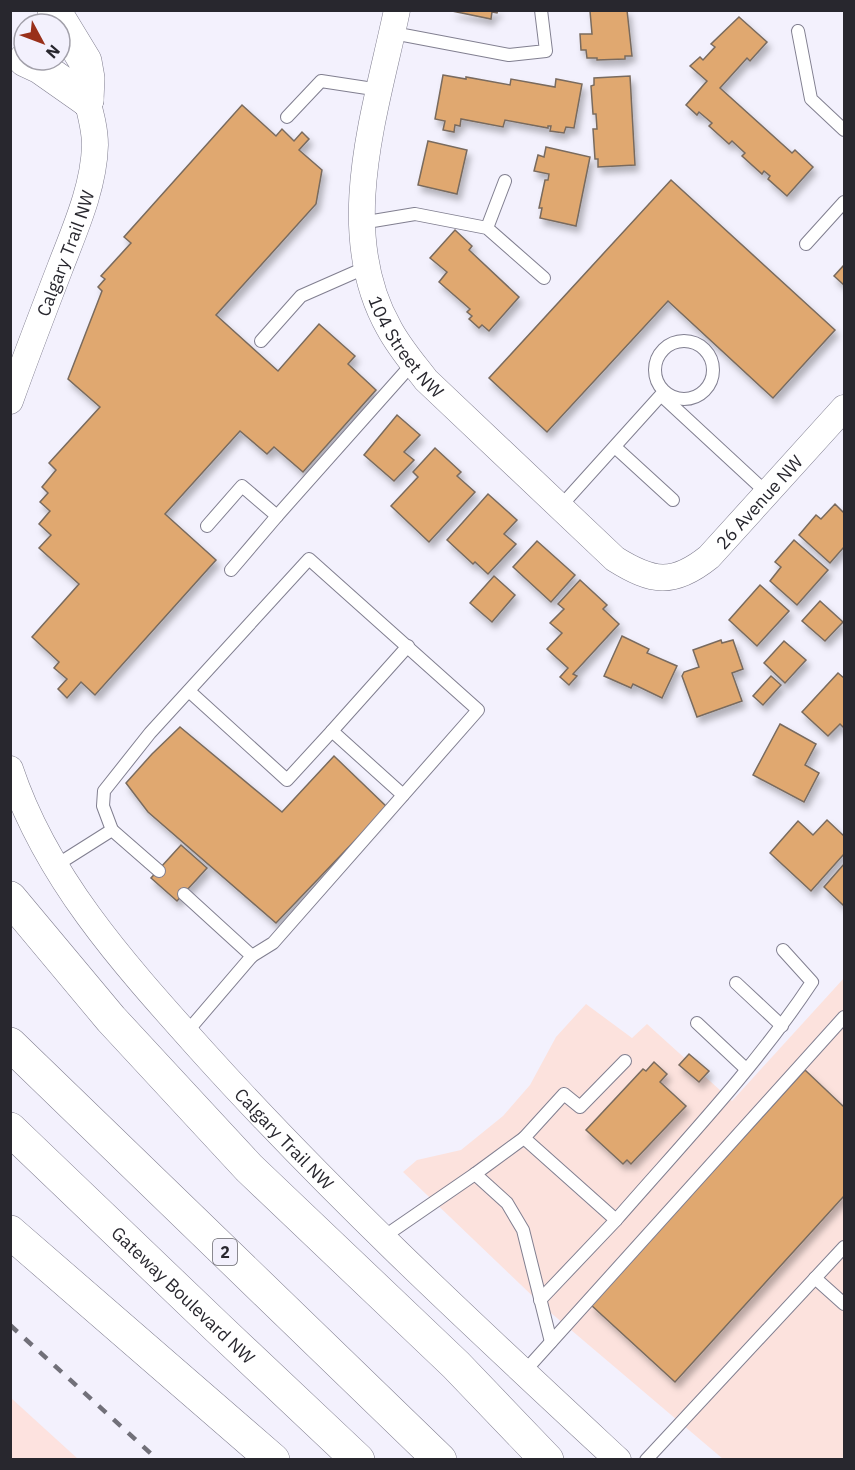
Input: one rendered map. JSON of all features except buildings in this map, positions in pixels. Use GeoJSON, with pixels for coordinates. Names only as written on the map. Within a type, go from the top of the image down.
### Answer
{"type":"FeatureCollection","features":[{"type":"Feature","properties":{"kind":"main road"},"geometry":{"type":"LineString","coordinates":[[54,10],[85,61],[88,78],[87,100]]}},
{"type":"Feature","properties":{"kind":"main road"},"geometry":{"type":"LineString","coordinates":[[47,72],[87,100]]}},
{"type":"Feature","properties":{"kind":"main road"},"geometry":{"type":"LineString","coordinates":[[10,898],[111,1019],[249,1168],[456,1365],[547,1460]]}},
{"type":"Feature","properties":{"kind":"main road","name":"2"},"geometry":{"type":"LineString","coordinates":[[10,1044],[440,1460]]}},
{"type":"Feature","properties":{"kind":"main road","name":"Gateway Boulevard NW"},"geometry":{"type":"LineString","coordinates":[[10,1129],[358,1460]]}},
{"type":"Feature","properties":{"kind":"main road"},"geometry":{"type":"LineString","coordinates":[[10,1232],[273,1460]]}},
{"type":"Feature","properties":{"kind":"street","name":"104 Street NW"},"geometry":{"type":"LineString","coordinates":[[395,22],[365,162],[361,223],[367,267],[388,327],[426,380],[451,406],[615,559],[645,574],[662,579]]}},
{"type":"Feature","properties":{"kind":"street","name":"Calgary Trail NW"},"geometry":{"type":"LineString","coordinates":[[10,401],[76,226],[93,169],[95,144],[87,100]]}},
{"type":"Feature","properties":{"kind":"street","name":"26 Avenue NW"},"geometry":{"type":"LineString","coordinates":[[662,579],[681,576],[709,558],[844,408]]}},
{"type":"Feature","properties":{"kind":"street","name":"Calgary Trail NW"},"geometry":{"type":"LineString","coordinates":[[10,769],[34,827],[55,866],[88,917],[186,1033],[244,1098],[382,1239],[618,1460]]}},
{"type":"Feature","properties":{"kind":"lane"},"geometry":{"type":"LineString","coordinates":[[395,22],[509,55],[546,51],[541,10]]}},
{"type":"Feature","properties":{"kind":"lane"},"geometry":{"type":"LineString","coordinates":[[798,31],[811,99],[844,130]]}},
{"type":"Feature","properties":{"kind":"lane"},"geometry":{"type":"LineString","coordinates":[[287,117],[321,81],[380,90]]}},
{"type":"Feature","properties":{"kind":"lane"},"geometry":{"type":"LineString","coordinates":[[488,228],[505,181]]}},
{"type":"Feature","properties":{"kind":"lane"},"geometry":{"type":"LineString","coordinates":[[806,244],[844,202]]}},
{"type":"Feature","properties":{"kind":"lane"},"geometry":{"type":"LineString","coordinates":[[361,223],[415,214],[488,228],[544,278]]}},
{"type":"Feature","properties":{"kind":"lane"},"geometry":{"type":"LineString","coordinates":[[261,341],[301,296],[367,267]]}},
{"type":"Feature","properties":{"kind":"lane"},"geometry":{"type":"LineString","coordinates":[[663,394],[689,399],[705,390],[710,383],[712,366],[703,349],[685,342],[675,343],[666,348],[659,355],[656,365],[655,374],[658,384],[663,394],[767,493]]}},
{"type":"Feature","properties":{"kind":"lane"},"geometry":{"type":"LineString","coordinates":[[231,570],[413,363]]}},
{"type":"Feature","properties":{"kind":"lane"},"geometry":{"type":"LineString","coordinates":[[560,507],[663,394]]}},
{"type":"Feature","properties":{"kind":"lane"},"geometry":{"type":"LineString","coordinates":[[615,447],[673,500]]}},
{"type":"Feature","properties":{"kind":"lane"},"geometry":{"type":"LineString","coordinates":[[207,526],[242,486],[277,516]]}},
{"type":"Feature","properties":{"kind":"lane"},"geometry":{"type":"LineString","coordinates":[[159,871],[112,830],[103,806],[104,791],[150,733],[309,559],[478,710],[273,943],[252,956],[186,1033]]}},
{"type":"Feature","properties":{"kind":"lane"},"geometry":{"type":"LineString","coordinates":[[189,691],[287,780],[408,646]]}},
{"type":"Feature","properties":{"kind":"lane"},"geometry":{"type":"LineString","coordinates":[[332,731],[404,795]]}},
{"type":"Feature","properties":{"kind":"lane"},"geometry":{"type":"LineString","coordinates":[[55,866],[112,830]]}},
{"type":"Feature","properties":{"kind":"lane"},"geometry":{"type":"LineString","coordinates":[[184,894],[252,956]]}},
{"type":"Feature","properties":{"kind":"lane"},"geometry":{"type":"LineString","coordinates":[[540,1300],[616,1220],[782,1026],[812,982],[783,951]]}},
{"type":"Feature","properties":{"kind":"lane"},"geometry":{"type":"LineString","coordinates":[[736,983],[782,1026]]}},
{"type":"Feature","properties":{"kind":"lane"},"geometry":{"type":"LineString","coordinates":[[524,1372],[844,1017]]}},
{"type":"Feature","properties":{"kind":"lane"},"geometry":{"type":"LineString","coordinates":[[697,1023],[746,1069]]}},
{"type":"Feature","properties":{"kind":"lane"},"geometry":{"type":"LineString","coordinates":[[382,1239],[524,1138],[564,1094],[579,1107],[625,1061]]}},
{"type":"Feature","properties":{"kind":"lane"},"geometry":{"type":"LineString","coordinates":[[524,1138],[616,1220]]}},
{"type":"Feature","properties":{"kind":"lane"},"geometry":{"type":"LineString","coordinates":[[474,1174],[507,1203],[523,1230],[551,1342]]}},
{"type":"Feature","properties":{"kind":"lane"},"geometry":{"type":"LineString","coordinates":[[646,1460],[844,1247]]}},
{"type":"Feature","properties":{"kind":"lane"},"geometry":{"type":"LineString","coordinates":[[815,1278],[844,1304]]}},
{"type":"Feature","properties":{"kind":"shaded area"},"geometry":{"type":"Polygon","coordinates":[[[844,978],[844,1459],[723,1459],[544,1307],[403,1172],[417,1160],[461,1150],[503,1116],[530,1085],[556,1037],[586,1004],[632,1038],[647,1024],[732,1101],[844,978]]]}},
{"type":"Feature","properties":{"kind":"shaded area"},"geometry":{"type":"Polygon","coordinates":[[[11,1398],[78,1459],[11,1459],[11,1398]]]}},
{"type":"Feature","properties":{"kind":"railway"},"geometry":{"type":"LineString","coordinates":[[10,1325],[158,1460]]}}]}
